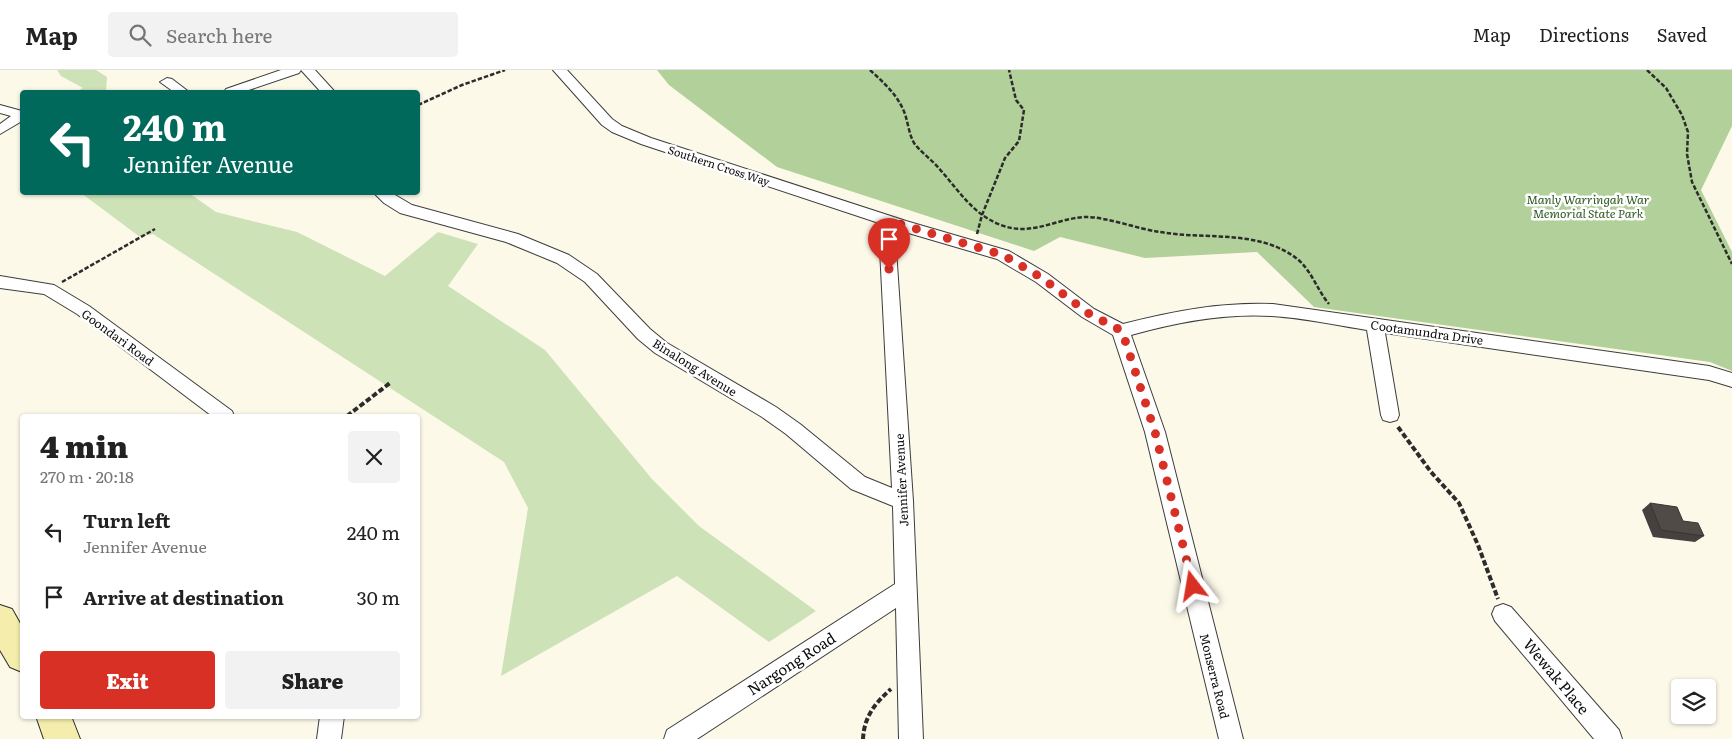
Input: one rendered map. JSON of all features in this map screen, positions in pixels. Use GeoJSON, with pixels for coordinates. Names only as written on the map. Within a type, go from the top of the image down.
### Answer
{"type":"FeatureCollection","features":[{"type":"Feature","properties":{"kind":"main road"},"geometry":{"type":"LineString","coordinates":[[0,620],[20,653]]}},
{"type":"Feature","properties":{"kind":"main road"},"geometry":{"type":"LineString","coordinates":[[54,719],[62,739]]}},
{"type":"Feature","properties":{"kind":"street"},"geometry":{"type":"LineString","coordinates":[[237,90],[294,70]]}},
{"type":"Feature","properties":{"kind":"street"},"geometry":{"type":"LineString","coordinates":[[308,70],[326,90]]}},
{"type":"Feature","properties":{"kind":"street","name":"Southern Cross Way"},"geometry":{"type":"LineString","coordinates":[[560,70],[607,122],[632,136],[900,224]]}},
{"type":"Feature","properties":{"kind":"street"},"geometry":{"type":"LineString","coordinates":[[167,82],[179,90]]}},
{"type":"Feature","properties":{"kind":"street"},"geometry":{"type":"LineString","coordinates":[[0,109],[20,114]]}},
{"type":"Feature","properties":{"kind":"street"},"geometry":{"type":"LineString","coordinates":[[0,130],[20,116]]}},
{"type":"Feature","properties":{"kind":"street","name":"Binalong Avenue"},"geometry":{"type":"LineString","coordinates":[[383,195],[406,209],[512,238],[563,259],[591,278],[644,334],[661,348],[769,412],[858,482],[903,501]]}},
{"type":"Feature","properties":{"kind":"street"},"geometry":{"type":"LineString","coordinates":[[900,224],[1003,255],[1042,278],[1088,313],[1122,331]]}},
{"type":"Feature","properties":{"kind":"street","name":"Jennifer Avenue"},"geometry":{"type":"LineString","coordinates":[[900,224],[888,249],[903,501],[911,739]]}},
{"type":"Feature","properties":{"kind":"street","name":"Goondari Road"},"geometry":{"type":"LineString","coordinates":[[0,282],[48,289],[83,310],[222,414]]}},
{"type":"Feature","properties":{"kind":"street","name":"Cootamundra Drive"},"geometry":{"type":"LineString","coordinates":[[1122,331],[1163,319],[1243,309],[1273,310],[1709,373],[1732,380]]}},
{"type":"Feature","properties":{"kind":"street"},"geometry":{"type":"LineString","coordinates":[[1375,324],[1390,414]]}},
{"type":"Feature","properties":{"kind":"street","name":"Monserra Road"},"geometry":{"type":"LineString","coordinates":[[1122,331],[1155,432],[1231,739]]}},
{"type":"Feature","properties":{"kind":"street","name":"Nargong Road"},"geometry":{"type":"LineString","coordinates":[[676,739],[906,588]]}},
{"type":"Feature","properties":{"kind":"street","name":"Wewak Place"},"geometry":{"type":"LineString","coordinates":[[1503,614],[1610,739]]}},
{"type":"Feature","properties":{"kind":"street"},"geometry":{"type":"LineString","coordinates":[[330,739],[332,719]]}},
{"type":"Feature","properties":{"kind":"path"},"geometry":{"type":"LineString","coordinates":[[420,104],[462,85],[505,70]]}},
{"type":"Feature","properties":{"kind":"path"},"geometry":{"type":"LineString","coordinates":[[870,70],[892,90],[904,110],[908,130],[916,145],[936,165],[968,205],[1001,225],[1032,230],[1068,219],[1087,217],[1164,233],[1252,239],[1281,249],[1297,259],[1311,274],[1322,296],[1333,308]]}},
{"type":"Feature","properties":{"kind":"path"},"geometry":{"type":"LineString","coordinates":[[976,247],[982,215],[1005,158],[1019,141],[1023,123],[1024,110],[1016,100],[1008,71],[1010,70]]}},
{"type":"Feature","properties":{"kind":"path"},"geometry":{"type":"LineString","coordinates":[[1646,70],[1666,88],[1682,115],[1688,132],[1687,154],[1692,182],[1732,264]]}},
{"type":"Feature","properties":{"kind":"path"},"geometry":{"type":"LineString","coordinates":[[48,289],[155,229]]}},
{"type":"Feature","properties":{"kind":"path"},"geometry":{"type":"LineString","coordinates":[[350,414],[390,383]]}},
{"type":"Feature","properties":{"kind":"path"},"geometry":{"type":"LineString","coordinates":[[1390,414],[1431,472],[1458,504],[1478,546],[1503,614]]}},
{"type":"Feature","properties":{"kind":"path"},"geometry":{"type":"LineString","coordinates":[[863,739],[865,720],[872,709],[895,686]]}},
{"type":"Feature","properties":{"kind":"green space"},"geometry":{"type":"Polygon","coordinates":[[[57,70],[96,70],[107,77],[106,90],[79,90],[83,88],[61,76],[57,70]]]}},
{"type":"Feature","properties":{"kind":"green space","name":"Manly Warringah War Memorial State Park"},"geometry":{"type":"Polygon","coordinates":[[[657,70],[1732,70],[1732,126],[1701,190],[1732,252],[1732,371],[1710,362],[1314,307],[1257,252],[1145,258],[1060,237],[1034,251],[777,167],[669,85],[657,70]]]}},
{"type":"Feature","properties":{"kind":"green space"},"geometry":{"type":"Polygon","coordinates":[[[84,195],[192,195],[216,212],[297,232],[385,276],[438,232],[478,244],[448,286],[545,350],[652,479],[699,526],[816,611],[769,642],[677,576],[501,676],[528,508],[504,462],[153,234],[140,237],[84,195]]]}},
{"type":"Feature","properties":{"kind":"building"},"geometry":{"type":"Polygon","coordinates":[[[1650,503],[1677,507],[1683,521],[1698,523],[1704,536],[1661,530],[1650,503]]]}},
{"type":"Feature","properties":{"kind":"route"},"geometry":{"type":"LineString","coordinates":[[889,269],[888,249],[900,224],[1003,255],[1042,278],[1088,313],[1122,331],[1155,432],[1193,586]]}}]}
